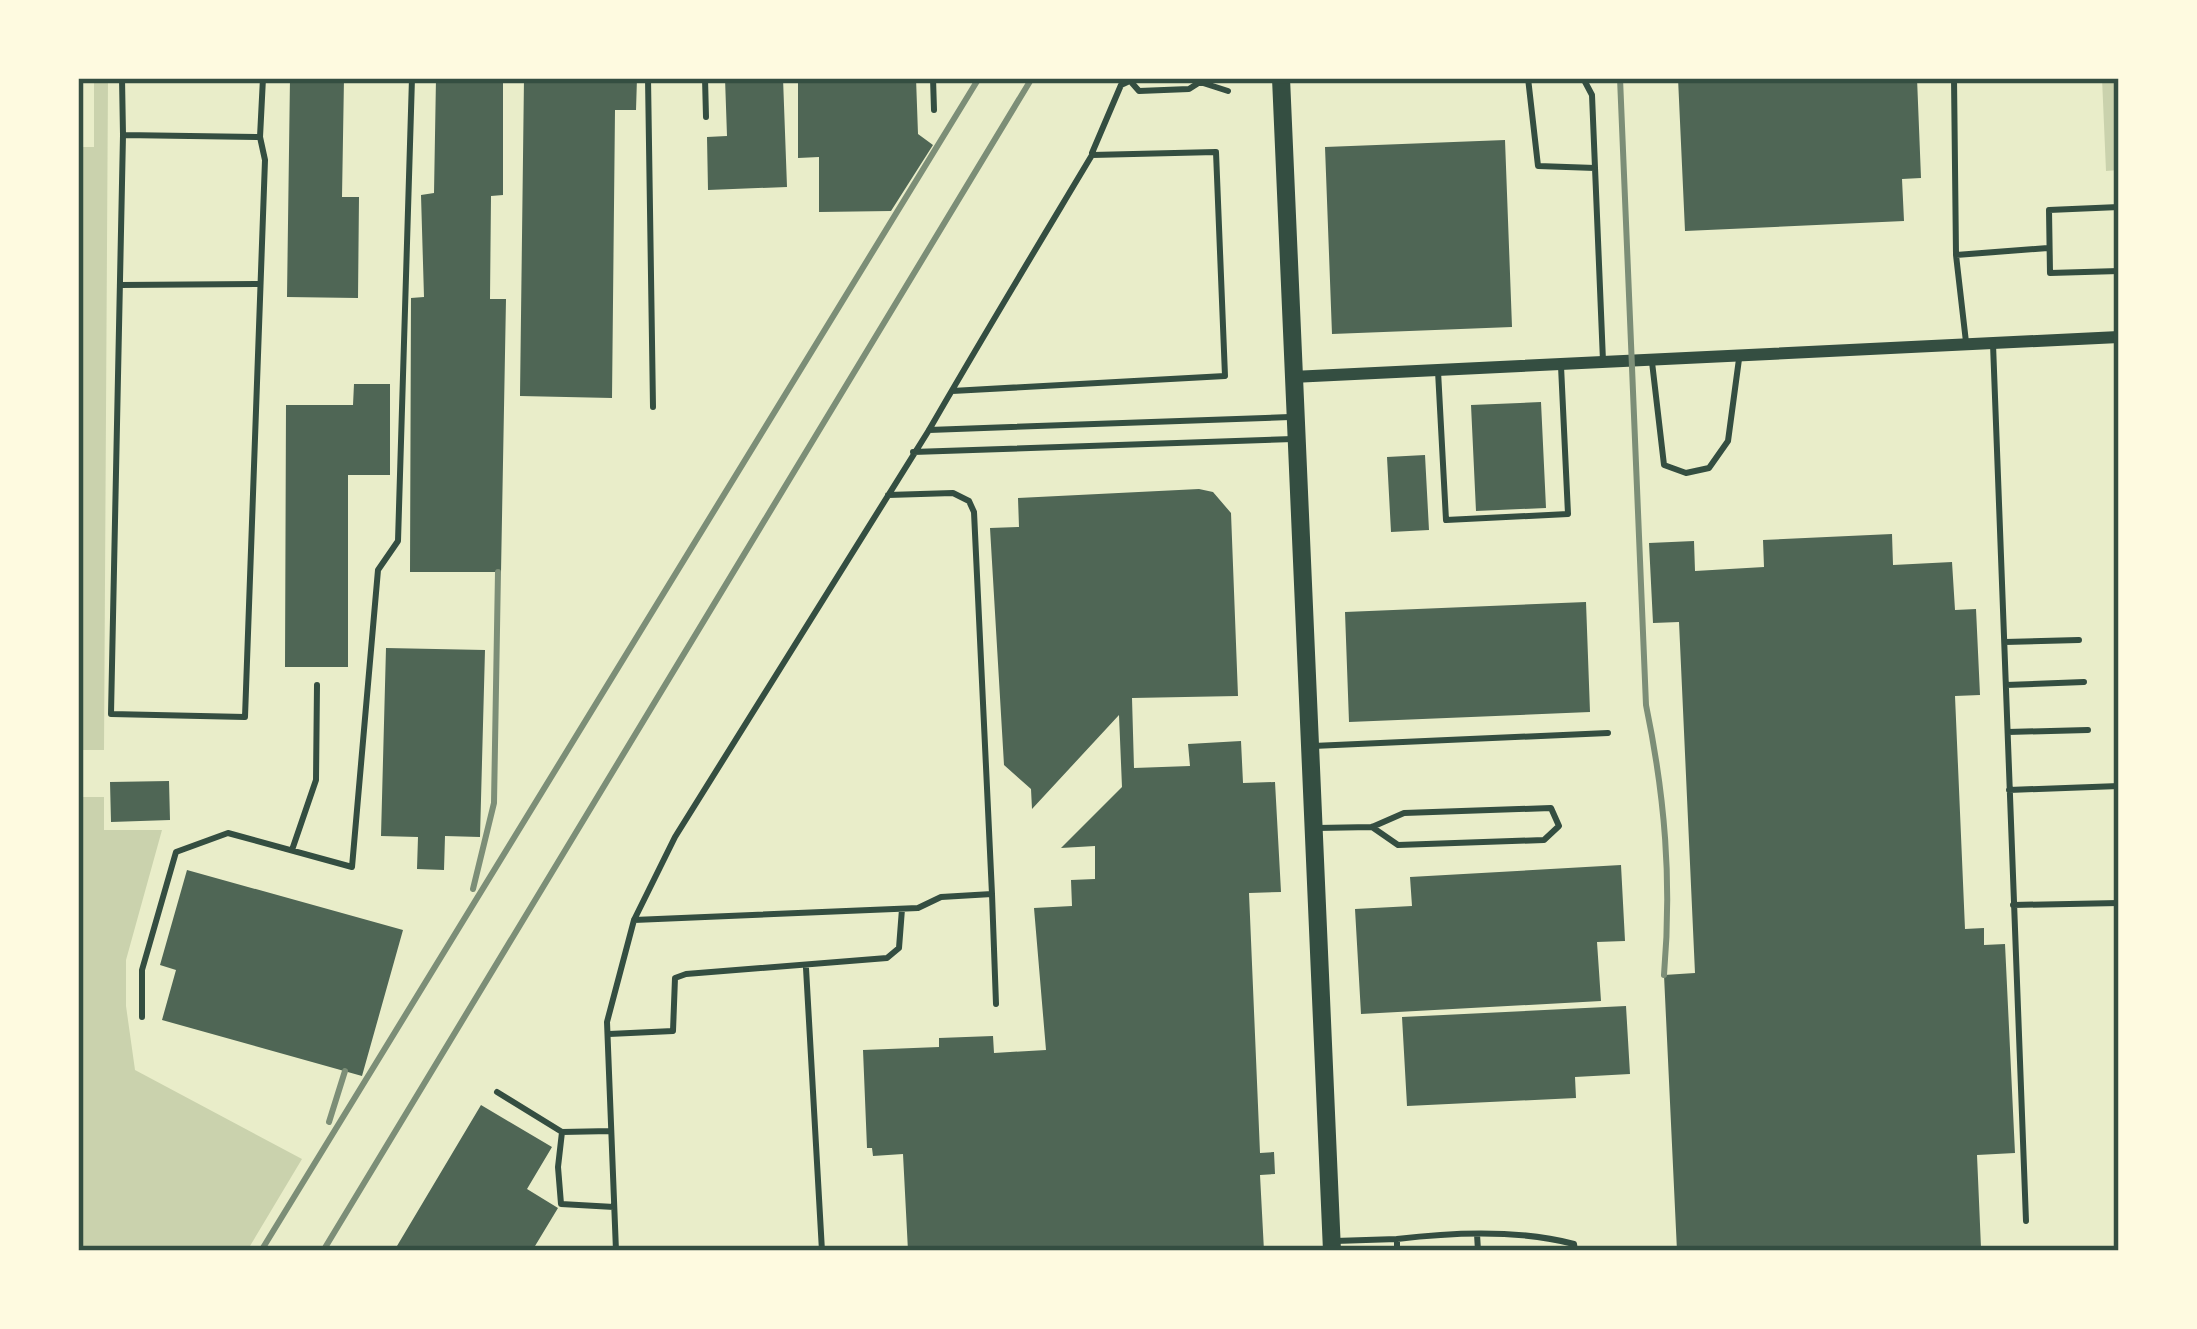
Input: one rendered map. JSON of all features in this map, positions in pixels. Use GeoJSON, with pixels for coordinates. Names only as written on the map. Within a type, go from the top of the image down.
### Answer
{"type":"FeatureCollection","features":[{"type":"Feature","properties":{"kind":"main road"},"geometry":{"type":"LineString","coordinates":[[1281,78],[1332,1246]]}},
{"type":"Feature","properties":{"kind":"street"},"geometry":{"type":"LineString","coordinates":[[1292,377],[2119,337]]}},
{"type":"Feature","properties":{"kind":"lane"},"geometry":{"type":"LineString","coordinates":[[122,78],[111,714],[245,717],[265,160],[260,137],[263,78]]}},
{"type":"Feature","properties":{"kind":"lane"},"geometry":{"type":"LineString","coordinates":[[142,1016],[142,970],[176,852],[228,832],[352,867],[378,570],[398,541],[412,78]]}},
{"type":"Feature","properties":{"kind":"lane"},"geometry":{"type":"LineString","coordinates":[[649,78],[653,407]]}},
{"type":"Feature","properties":{"kind":"lane"},"geometry":{"type":"LineString","coordinates":[[705,78],[706,117]]}},
{"type":"Feature","properties":{"kind":"lane"},"geometry":{"type":"LineString","coordinates":[[933,78],[934,110]]}},
{"type":"Feature","properties":{"kind":"lane"},"geometry":{"type":"LineString","coordinates":[[1528,78],[1538,166],[1595,168]]}},
{"type":"Feature","properties":{"kind":"lane"},"geometry":{"type":"LineString","coordinates":[[1583,78],[1592,95],[1604,364]]}},
{"type":"Feature","properties":{"kind":"lane"},"geometry":{"type":"LineString","coordinates":[[1954,78],[1956,255],[1967,345]]}},
{"type":"Feature","properties":{"kind":"lane"},"geometry":{"type":"LineString","coordinates":[[616,1251],[608,1034],[634,920],[675,837],[929,430],[1092,155],[1120,85],[1134,81],[1139,91],[1189,89],[1198,80],[1228,91]]}},
{"type":"Feature","properties":{"kind":"lane"},"geometry":{"type":"LineString","coordinates":[[123,136],[260,137]]}},
{"type":"Feature","properties":{"kind":"lane"},"geometry":{"type":"LineString","coordinates":[[952,391],[1225,376],[1216,152],[1092,155]]}},
{"type":"Feature","properties":{"kind":"lane"},"geometry":{"type":"LineString","coordinates":[[2119,207],[2049,210],[2048,248],[2050,273],[2119,271]]}},
{"type":"Feature","properties":{"kind":"lane"},"geometry":{"type":"LineString","coordinates":[[1956,255],[2048,248]]}},
{"type":"Feature","properties":{"kind":"lane"},"geometry":{"type":"LineString","coordinates":[[120,285],[260,284]]}},
{"type":"Feature","properties":{"kind":"lane"},"geometry":{"type":"LineString","coordinates":[[1993,344],[2026,1221]]}},
{"type":"Feature","properties":{"kind":"lane"},"geometry":{"type":"LineString","coordinates":[[1652,362],[1664,465],[1687,473],[1709,468],[1728,441],[1740,357]]}},
{"type":"Feature","properties":{"kind":"lane"},"geometry":{"type":"LineString","coordinates":[[1438,371],[1446,520],[1568,514],[1561,366]]}},
{"type":"Feature","properties":{"kind":"lane"},"geometry":{"type":"LineString","coordinates":[[929,430],[1294,417]]}},
{"type":"Feature","properties":{"kind":"lane"},"geometry":{"type":"LineString","coordinates":[[1044,428],[1045,449]]}},
{"type":"Feature","properties":{"kind":"lane"},"geometry":{"type":"LineString","coordinates":[[913,452],[1295,439]]}},
{"type":"Feature","properties":{"kind":"lane"},"geometry":{"type":"LineString","coordinates":[[888,494],[953,494],[969,501],[974,512],[996,1004]]}},
{"type":"Feature","properties":{"kind":"lane"},"geometry":{"type":"LineString","coordinates":[[2005,642],[2079,640]]}},
{"type":"Feature","properties":{"kind":"lane"},"geometry":{"type":"LineString","coordinates":[[2006,685],[2084,682]]}},
{"type":"Feature","properties":{"kind":"lane"},"geometry":{"type":"LineString","coordinates":[[292,850],[316,780],[317,685]]}},
{"type":"Feature","properties":{"kind":"lane"},"geometry":{"type":"LineString","coordinates":[[2008,732],[2088,730]]}},
{"type":"Feature","properties":{"kind":"lane"},"geometry":{"type":"LineString","coordinates":[[1310,746],[1608,733]]}},
{"type":"Feature","properties":{"kind":"lane"},"geometry":{"type":"LineString","coordinates":[[2009,790],[2119,786]]}},
{"type":"Feature","properties":{"kind":"lane"},"geometry":{"type":"LineString","coordinates":[[1313,828],[1372,827],[1404,813],[1551,808],[1558,826],[1544,839],[1398,845],[1372,827]]}},
{"type":"Feature","properties":{"kind":"lane"},"geometry":{"type":"LineString","coordinates":[[634,920],[918,908],[941,897],[992,894]]}},
{"type":"Feature","properties":{"kind":"lane"},"geometry":{"type":"LineString","coordinates":[[2013,905],[2119,903]]}},
{"type":"Feature","properties":{"kind":"lane"},"geometry":{"type":"LineString","coordinates":[[608,1034],[673,1031],[672,987],[675,978],[686,974],[806,968],[894,954],[901,941],[902,909]]}},
{"type":"Feature","properties":{"kind":"lane"},"geometry":{"type":"LineString","coordinates":[[806,968],[823,1251]]}},
{"type":"Feature","properties":{"kind":"lane"},"geometry":{"type":"LineString","coordinates":[[497,1092],[562,1132],[611,1131]]}},
{"type":"Feature","properties":{"kind":"lane"},"geometry":{"type":"LineString","coordinates":[[562,1132],[561,1204],[614,1207]]}},
{"type":"Feature","properties":{"kind":"lane"},"geometry":{"type":"LineString","coordinates":[[1332,1246],[1477,1234],[1547,1237],[1574,1244],[1574,1251]]}},
{"type":"Feature","properties":{"kind":"lane"},"geometry":{"type":"LineString","coordinates":[[1477,1234],[1478,1251]]}},
{"type":"Feature","properties":{"kind":"lane"},"geometry":{"type":"LineString","coordinates":[[1397,1239],[1397,1251]]}},
{"type":"Feature","properties":{"kind":"green space"},"geometry":{"type":"Polygon","coordinates":[[[94,78],[108,78],[104,750],[78,750],[78,147],[94,147],[94,78]]]}},
{"type":"Feature","properties":{"kind":"green space"},"geometry":{"type":"Polygon","coordinates":[[[2102,78],[2119,78],[2119,170],[2106,171],[2102,78]]]}},
{"type":"Feature","properties":{"kind":"green space"},"geometry":{"type":"Polygon","coordinates":[[[78,797],[104,797],[104,830],[162,830],[126,960],[126,1006],[135,1070],[302,1159],[247,1251],[78,1251],[78,797]]]}},
{"type":"Feature","properties":{"kind":"building"},"geometry":{"type":"Polygon","coordinates":[[[290,78],[344,78],[342,197],[359,197],[358,298],[287,297],[290,78]]]}},
{"type":"Feature","properties":{"kind":"building"},"geometry":{"type":"Polygon","coordinates":[[[436,78],[503,78],[503,195],[491,196],[490,299],[506,299],[501,572],[410,572],[411,298],[424,297],[421,195],[434,193],[436,78]]]}},
{"type":"Feature","properties":{"kind":"building"},"geometry":{"type":"Polygon","coordinates":[[[524,78],[637,78],[636,110],[615,110],[612,398],[520,396],[524,78]]]}},
{"type":"Feature","properties":{"kind":"building"},"geometry":{"type":"Polygon","coordinates":[[[725,78],[783,78],[787,187],[708,190],[707,137],[727,136],[725,78]]]}},
{"type":"Feature","properties":{"kind":"building"},"geometry":{"type":"Polygon","coordinates":[[[798,78],[916,78],[918,134],[933,145],[891,211],[819,212],[819,157],[798,158],[798,78]]]}},
{"type":"Feature","properties":{"kind":"building"},"geometry":{"type":"Polygon","coordinates":[[[1678,78],[1917,78],[1921,178],[1902,179],[1904,221],[1685,231],[1678,78]]]}},
{"type":"Feature","properties":{"kind":"building"},"geometry":{"type":"Polygon","coordinates":[[[1505,140],[1512,327],[1332,334],[1325,147],[1505,140]]]}},
{"type":"Feature","properties":{"kind":"building"},"geometry":{"type":"Polygon","coordinates":[[[354,384],[390,384],[390,475],[348,475],[348,667],[285,667],[286,405],[353,405],[354,384]]]}},
{"type":"Feature","properties":{"kind":"building"},"geometry":{"type":"Polygon","coordinates":[[[1541,402],[1546,508],[1476,511],[1471,405],[1541,402]]]}},
{"type":"Feature","properties":{"kind":"building"},"geometry":{"type":"Polygon","coordinates":[[[1425,455],[1429,530],[1391,532],[1387,457],[1425,455]]]}},
{"type":"Feature","properties":{"kind":"building"},"geometry":{"type":"Polygon","coordinates":[[[1213,492],[1231,513],[1238,696],[1132,698],[1134,768],[1190,766],[1188,744],[1241,741],[1243,783],[1275,782],[1281,892],[1249,893],[1260,1153],[1274,1152],[1275,1174],[1260,1175],[1264,1251],[908,1251],[903,1154],[873,1156],[872,1148],[867,1148],[863,1050],[939,1047],[939,1038],[993,1036],[994,1053],[1046,1050],[1034,908],[1072,906],[1071,880],[1095,879],[1095,846],[1061,848],[1122,787],[1119,715],[1032,809],[1031,789],[1004,765],[990,528],[1019,527],[1018,498],[1213,492]]]}},
{"type":"Feature","properties":{"kind":"building"},"geometry":{"type":"Polygon","coordinates":[[[1892,534],[1893,565],[1952,562],[1955,610],[1976,609],[1980,695],[1955,696],[1965,929],[1984,928],[1984,945],[2005,944],[2015,1153],[1977,1155],[1981,1248],[1677,1251],[1664,975],[1695,973],[1679,622],[1653,623],[1649,543],[1694,541],[1695,571],[1764,567],[1763,540],[1892,534]]]}},
{"type":"Feature","properties":{"kind":"building"},"geometry":{"type":"Polygon","coordinates":[[[1586,602],[1590,712],[1349,722],[1345,612],[1586,602]]]}},
{"type":"Feature","properties":{"kind":"building"},"geometry":{"type":"Polygon","coordinates":[[[386,648],[485,650],[480,837],[445,836],[444,870],[417,869],[418,837],[381,836],[386,648]]]}},
{"type":"Feature","properties":{"kind":"building"},"geometry":{"type":"Polygon","coordinates":[[[169,781],[170,820],[111,822],[110,782],[169,781]]]}},
{"type":"Feature","properties":{"kind":"building"},"geometry":{"type":"Polygon","coordinates":[[[1621,865],[1625,941],[1597,942],[1601,1001],[1361,1014],[1355,909],[1412,906],[1410,877],[1621,865]]]}},
{"type":"Feature","properties":{"kind":"building"},"geometry":{"type":"Polygon","coordinates":[[[187,870],[403,930],[362,1076],[162,1020],[176,970],[160,965],[187,870]]]}},
{"type":"Feature","properties":{"kind":"building"},"geometry":{"type":"Polygon","coordinates":[[[1626,1006],[1630,1074],[1575,1077],[1576,1098],[1407,1106],[1402,1017],[1626,1006]]]}},
{"type":"Feature","properties":{"kind":"building"},"geometry":{"type":"Polygon","coordinates":[[[481,1105],[552,1147],[527,1189],[558,1208],[532,1251],[394,1251],[481,1105]]]}},
{"type":"Feature","properties":{"kind":"railway"},"geometry":{"type":"LineString","coordinates":[[261,1251],[979,78]]}},
{"type":"Feature","properties":{"kind":"railway"},"geometry":{"type":"LineString","coordinates":[[323,1251],[1032,78]]}},
{"type":"Feature","properties":{"kind":"railway"},"geometry":{"type":"LineString","coordinates":[[1620,78],[1646,705],[1667,873],[1664,975]]}},
{"type":"Feature","properties":{"kind":"railway"},"geometry":{"type":"LineString","coordinates":[[473,889],[494,803],[498,572]]}},
{"type":"Feature","properties":{"kind":"railway"},"geometry":{"type":"LineString","coordinates":[[329,1122],[345,1071]]}}]}
